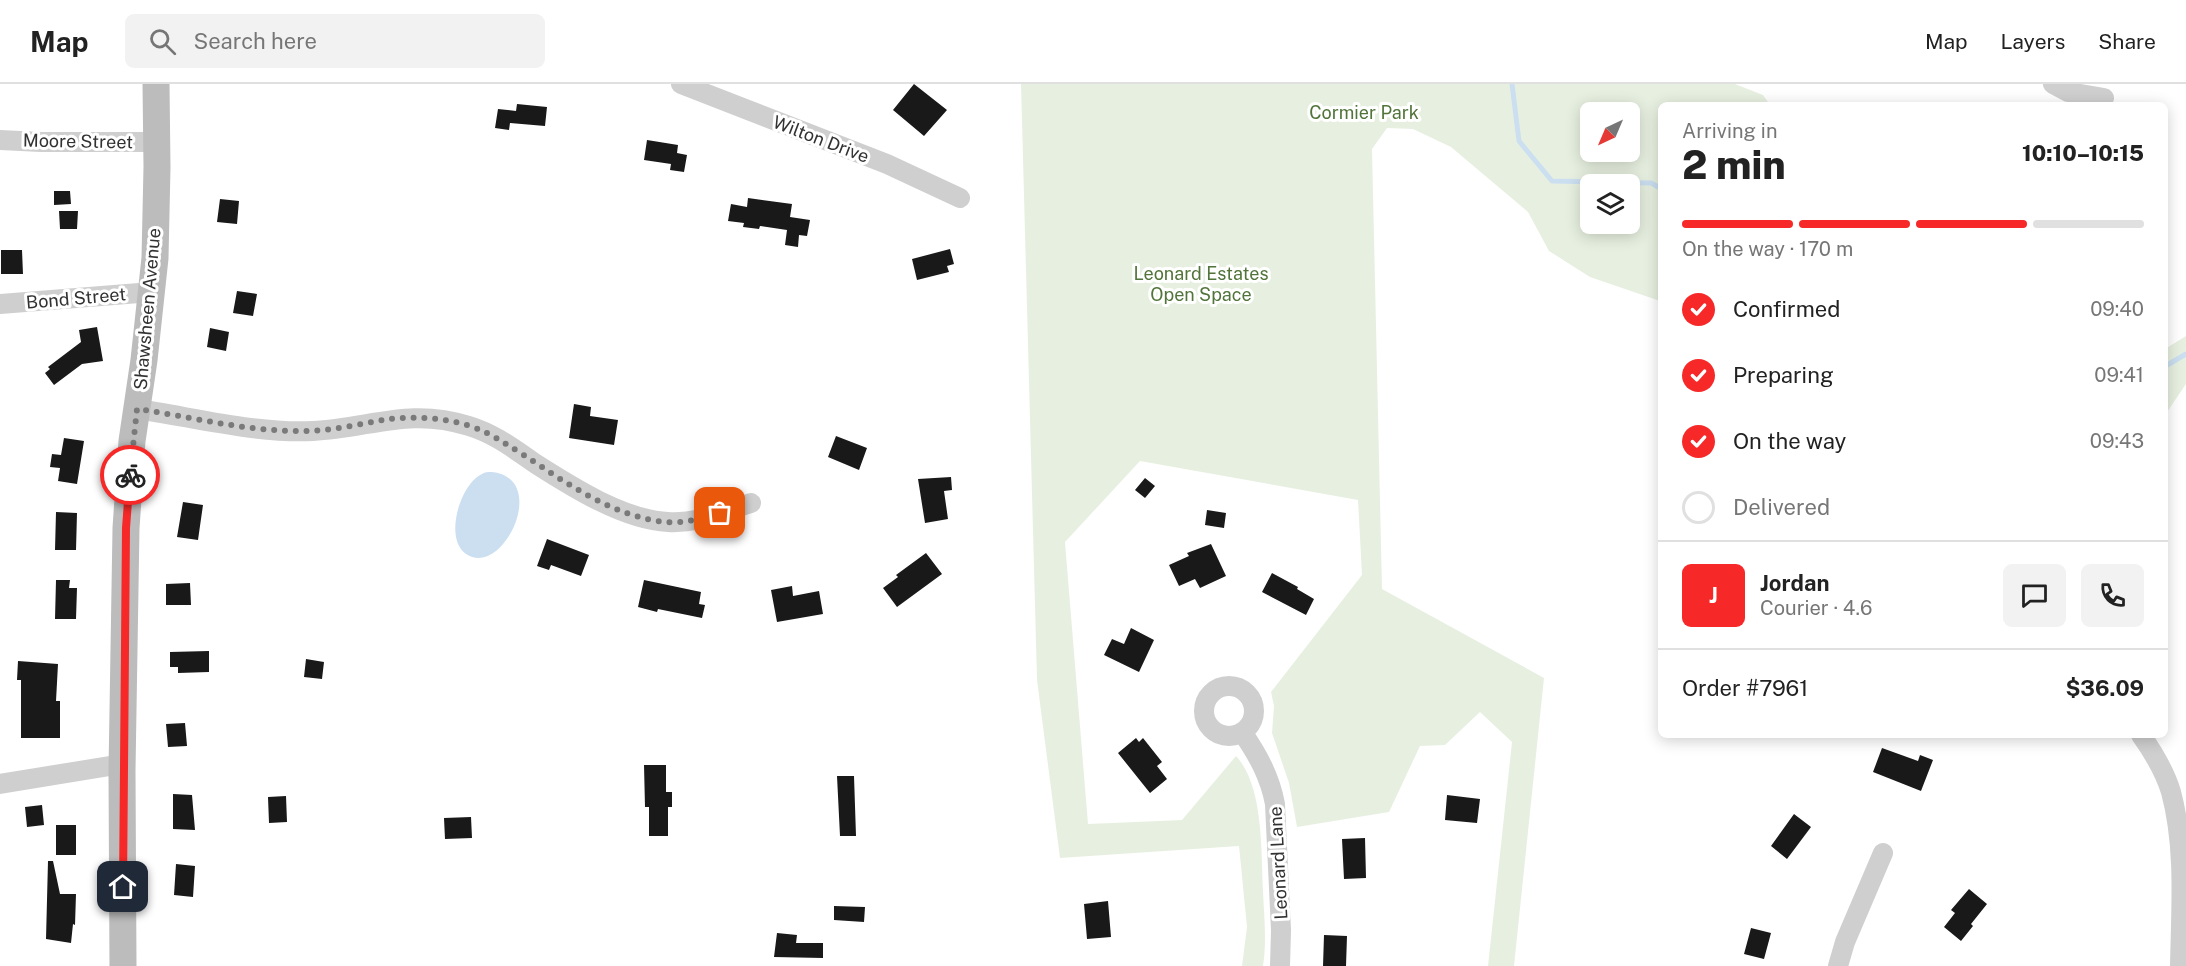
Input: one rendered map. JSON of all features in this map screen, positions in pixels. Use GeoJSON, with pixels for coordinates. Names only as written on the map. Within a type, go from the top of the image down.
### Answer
{"type":"FeatureCollection","features":[{"type":"Feature","properties":{"kind":"main road","name":"Shawsheen Avenue"},"geometry":{"type":"LineString","coordinates":[[123,966],[122,764],[126,528],[132,441],[155,258],[156,84]]}},
{"type":"Feature","properties":{"kind":"street","name":"Wilton Drive"},"geometry":{"type":"LineString","coordinates":[[681,84],[887,164],[960,198]]}},
{"type":"Feature","properties":{"kind":"street"},"geometry":{"type":"LineString","coordinates":[[2053,84],[2068,92],[2104,98]]}},
{"type":"Feature","properties":{"kind":"street","name":"Moore Street"},"geometry":{"type":"LineString","coordinates":[[0,140],[157,142]]}},
{"type":"Feature","properties":{"kind":"street","name":"Bond Street"},"geometry":{"type":"LineString","coordinates":[[0,304],[152,292]]}},
{"type":"Feature","properties":{"kind":"street"},"geometry":{"type":"LineString","coordinates":[[137,409],[288,431],[314,431],[406,417],[439,419],[486,432],[501,439],[565,482],[597,500],[648,519],[667,522],[687,521],[751,503]]}},
{"type":"Feature","properties":{"kind":"street","name":"Leonard Lane"},"geometry":{"type":"LineString","coordinates":[[1242,732],[1261,761],[1275,804],[1281,938],[1280,966]]}},
{"type":"Feature","properties":{"kind":"street"},"geometry":{"type":"LineString","coordinates":[[2143,738],[2151,749],[2170,790],[2180,833],[2182,896],[2180,966]]}},
{"type":"Feature","properties":{"kind":"street"},"geometry":{"type":"LineString","coordinates":[[0,784],[122,764]]}},
{"type":"Feature","properties":{"kind":"street"},"geometry":{"type":"LineString","coordinates":[[1838,966],[1845,942],[1883,853]]}},
{"type":"Feature","properties":{"kind":"green space","name":"Leonard Estates Open Space"},"geometry":{"type":"Polygon","coordinates":[[[1021,84],[1735,84],[1763,95],[1768,102],[1658,102],[1658,300],[1590,277],[1549,251],[1528,212],[1451,147],[1413,129],[1387,128],[1372,149],[1382,589],[1544,678],[1514,966],[1488,966],[1512,742],[1480,712],[1445,745],[1420,746],[1389,812],[1297,827],[1289,783],[1272,733],[1274,706],[1271,692],[1362,575],[1358,500],[1140,461],[1065,542],[1088,824],[1182,820],[1236,756],[1252,784],[1259,820],[1265,928],[1263,966],[1242,966],[1247,927],[1239,846],[1060,858],[1037,680],[1021,84]]]}},
{"type":"Feature","properties":{"kind":"green space"},"geometry":{"type":"Polygon","coordinates":[[[2186,336],[2186,384],[2168,411],[2168,347],[2186,336]]]}},
{"type":"Feature","properties":{"kind":"water"},"geometry":{"type":"Polygon","coordinates":[[[485,472],[509,478],[518,490],[519,507],[515,524],[506,540],[494,552],[480,558],[466,554],[459,546],[455,524],[467,488],[474,479],[485,472]]]}},
{"type":"Feature","properties":{"kind":"building"},"geometry":{"type":"Polygon","coordinates":[[[914,84],[947,110],[924,136],[893,110],[914,84]]]}},
{"type":"Feature","properties":{"kind":"building"},"geometry":{"type":"Polygon","coordinates":[[[517,104],[547,107],[545,126],[510,123],[509,130],[495,128],[498,109],[516,111],[517,104]]]}},
{"type":"Feature","properties":{"kind":"building"},"geometry":{"type":"Polygon","coordinates":[[[647,140],[678,145],[677,153],[687,155],[684,172],[670,170],[671,164],[644,160],[647,140]]]}},
{"type":"Feature","properties":{"kind":"building"},"geometry":{"type":"Polygon","coordinates":[[[54,191],[70,191],[71,204],[54,205],[54,191]]]}},
{"type":"Feature","properties":{"kind":"building"},"geometry":{"type":"Polygon","coordinates":[[[748,198],[792,204],[790,217],[810,220],[807,236],[799,235],[798,247],[785,245],[787,230],[760,226],[759,229],[743,227],[744,223],[728,221],[731,204],[747,207],[748,198]]]}},
{"type":"Feature","properties":{"kind":"building"},"geometry":{"type":"Polygon","coordinates":[[[220,199],[239,201],[237,224],[217,222],[220,199]]]}},
{"type":"Feature","properties":{"kind":"building"},"geometry":{"type":"Polygon","coordinates":[[[59,211],[78,211],[77,229],[60,229],[59,211]]]}},
{"type":"Feature","properties":{"kind":"building"},"geometry":{"type":"Polygon","coordinates":[[[950,249],[954,264],[947,266],[949,272],[917,280],[912,259],[950,249]]]}},
{"type":"Feature","properties":{"kind":"building"},"geometry":{"type":"Polygon","coordinates":[[[1,250],[22,250],[23,274],[1,274],[1,250]]]}},
{"type":"Feature","properties":{"kind":"building"},"geometry":{"type":"Polygon","coordinates":[[[237,291],[257,294],[253,316],[233,313],[237,291]]]}},
{"type":"Feature","properties":{"kind":"building"},"geometry":{"type":"Polygon","coordinates":[[[97,327],[103,361],[82,364],[54,385],[45,373],[50,369],[48,367],[81,342],[79,330],[97,327]]]}},
{"type":"Feature","properties":{"kind":"building"},"geometry":{"type":"Polygon","coordinates":[[[210,328],[229,332],[226,351],[207,347],[210,328]]]}},
{"type":"Feature","properties":{"kind":"building"},"geometry":{"type":"Polygon","coordinates":[[[574,404],[591,407],[590,416],[618,420],[614,445],[569,438],[574,404]]]}},
{"type":"Feature","properties":{"kind":"building"},"geometry":{"type":"Polygon","coordinates":[[[836,436],[867,448],[859,470],[828,457],[836,436]]]}},
{"type":"Feature","properties":{"kind":"building"},"geometry":{"type":"Polygon","coordinates":[[[64,438],[84,441],[77,484],[58,481],[60,468],[50,467],[52,454],[61,455],[64,438]]]}},
{"type":"Feature","properties":{"kind":"building"},"geometry":{"type":"Polygon","coordinates":[[[951,477],[952,490],[944,491],[948,519],[925,523],[918,479],[951,477]]]}},
{"type":"Feature","properties":{"kind":"building"},"geometry":{"type":"Polygon","coordinates":[[[1145,478],[1155,486],[1145,498],[1135,490],[1145,478]]]}},
{"type":"Feature","properties":{"kind":"building"},"geometry":{"type":"Polygon","coordinates":[[[183,502],[203,505],[198,540],[177,537],[183,502]]]}},
{"type":"Feature","properties":{"kind":"building"},"geometry":{"type":"Polygon","coordinates":[[[1207,510],[1226,513],[1224,528],[1205,525],[1207,510]]]}},
{"type":"Feature","properties":{"kind":"building"},"geometry":{"type":"Polygon","coordinates":[[[56,512],[77,513],[76,550],[55,550],[56,512]]]}},
{"type":"Feature","properties":{"kind":"building"},"geometry":{"type":"Polygon","coordinates":[[[547,539],[589,555],[581,576],[551,565],[549,570],[537,566],[547,539]]]}},
{"type":"Feature","properties":{"kind":"building"},"geometry":{"type":"Polygon","coordinates":[[[1211,544],[1226,576],[1200,588],[1195,579],[1179,586],[1169,565],[1189,556],[1187,553],[1211,544]]]}},
{"type":"Feature","properties":{"kind":"building"},"geometry":{"type":"Polygon","coordinates":[[[926,553],[942,574],[897,607],[883,588],[898,577],[896,575],[926,553]]]}},
{"type":"Feature","properties":{"kind":"building"},"geometry":{"type":"Polygon","coordinates":[[[1272,573],[1314,599],[1306,615],[1262,592],[1272,573]]]}},
{"type":"Feature","properties":{"kind":"building"},"geometry":{"type":"Polygon","coordinates":[[[56,580],[70,580],[69,588],[77,588],[76,619],[55,619],[56,580]]]}},
{"type":"Feature","properties":{"kind":"building"},"geometry":{"type":"Polygon","coordinates":[[[644,580],[701,592],[699,604],[705,605],[702,618],[638,607],[644,580]]]}},
{"type":"Feature","properties":{"kind":"building"},"geometry":{"type":"Polygon","coordinates":[[[190,583],[191,605],[166,605],[166,584],[190,583]]]}},
{"type":"Feature","properties":{"kind":"building"},"geometry":{"type":"Polygon","coordinates":[[[792,586],[793,596],[819,591],[823,614],[777,622],[771,590],[792,586]]]}},
{"type":"Feature","properties":{"kind":"building"},"geometry":{"type":"Polygon","coordinates":[[[1131,628],[1154,640],[1139,672],[1104,655],[1112,639],[1124,644],[1131,628]]]}},
{"type":"Feature","properties":{"kind":"building"},"geometry":{"type":"Polygon","coordinates":[[[209,651],[209,672],[178,673],[178,667],[170,667],[170,652],[209,651]]]}},
{"type":"Feature","properties":{"kind":"building"},"geometry":{"type":"Polygon","coordinates":[[[306,659],[324,662],[322,679],[304,677],[306,659]]]}},
{"type":"Feature","properties":{"kind":"building"},"geometry":{"type":"Polygon","coordinates":[[[18,661],[58,664],[56,701],[60,701],[60,738],[21,738],[21,680],[17,680],[18,661]]]}},
{"type":"Feature","properties":{"kind":"building"},"geometry":{"type":"Polygon","coordinates":[[[185,723],[187,746],[168,747],[166,724],[185,723]]]}},
{"type":"Feature","properties":{"kind":"building"},"geometry":{"type":"Polygon","coordinates":[[[1136,738],[1139,742],[1143,738],[1162,762],[1157,766],[1167,779],[1150,793],[1118,753],[1136,738]]]}},
{"type":"Feature","properties":{"kind":"building"},"geometry":{"type":"Polygon","coordinates":[[[1882,748],[1918,761],[1920,755],[1933,760],[1921,791],[1873,772],[1882,748]]]}},
{"type":"Feature","properties":{"kind":"building"},"geometry":{"type":"Polygon","coordinates":[[[644,765],[666,765],[666,792],[672,792],[672,807],[668,807],[668,836],[649,836],[649,807],[645,807],[644,765]]]}},
{"type":"Feature","properties":{"kind":"building"},"geometry":{"type":"Polygon","coordinates":[[[837,776],[854,776],[856,836],[840,836],[837,776]]]}},
{"type":"Feature","properties":{"kind":"building"},"geometry":{"type":"Polygon","coordinates":[[[173,794],[192,795],[195,830],[173,829],[173,794]]]}},
{"type":"Feature","properties":{"kind":"building"},"geometry":{"type":"Polygon","coordinates":[[[1447,795],[1480,799],[1477,823],[1445,820],[1447,795]]]}},
{"type":"Feature","properties":{"kind":"building"},"geometry":{"type":"Polygon","coordinates":[[[286,796],[287,822],[269,823],[268,797],[286,796]]]}},
{"type":"Feature","properties":{"kind":"building"},"geometry":{"type":"Polygon","coordinates":[[[42,805],[44,825],[27,827],[25,807],[42,805]]]}},
{"type":"Feature","properties":{"kind":"building"},"geometry":{"type":"Polygon","coordinates":[[[1794,814],[1811,827],[1787,859],[1771,846],[1794,814]]]}},
{"type":"Feature","properties":{"kind":"building"},"geometry":{"type":"Polygon","coordinates":[[[471,817],[472,838],[445,839],[444,818],[471,817]]]}},
{"type":"Feature","properties":{"kind":"building"},"geometry":{"type":"Polygon","coordinates":[[[56,825],[76,825],[76,855],[56,855],[56,825]]]}},
{"type":"Feature","properties":{"kind":"building"},"geometry":{"type":"Polygon","coordinates":[[[1365,838],[1366,878],[1344,879],[1342,839],[1365,838]]]}},
{"type":"Feature","properties":{"kind":"building"},"geometry":{"type":"Polygon","coordinates":[[[48,861],[53,861],[60,894],[76,894],[75,925],[73,924],[71,943],[46,939],[48,861]]]}},
{"type":"Feature","properties":{"kind":"building"},"geometry":{"type":"Polygon","coordinates":[[[176,864],[195,866],[193,897],[174,895],[176,864]]]}},
{"type":"Feature","properties":{"kind":"building"},"geometry":{"type":"Polygon","coordinates":[[[1969,889],[1987,904],[1961,941],[1944,927],[1955,913],[1951,910],[1969,889]]]}},
{"type":"Feature","properties":{"kind":"building"},"geometry":{"type":"Polygon","coordinates":[[[1108,901],[1111,937],[1087,939],[1084,904],[1108,901]]]}},
{"type":"Feature","properties":{"kind":"building"},"geometry":{"type":"Polygon","coordinates":[[[834,906],[865,907],[864,922],[834,920],[834,906]]]}},
{"type":"Feature","properties":{"kind":"building"},"geometry":{"type":"Polygon","coordinates":[[[1751,928],[1771,933],[1764,959],[1744,954],[1751,928]]]}},
{"type":"Feature","properties":{"kind":"building"},"geometry":{"type":"Polygon","coordinates":[[[777,933],[797,935],[796,943],[823,943],[823,958],[774,957],[777,933]]]}},
{"type":"Feature","properties":{"kind":"building"},"geometry":{"type":"Polygon","coordinates":[[[1324,935],[1347,936],[1346,966],[1323,966],[1324,935]]]}},
{"type":"Feature","properties":{"kind":"waterway"},"geometry":{"type":"LineString","coordinates":[[1512,84],[1519,141],[1552,181],[1651,183],[1658,187]]}},
{"type":"Feature","properties":{"kind":"waterway"},"geometry":{"type":"LineString","coordinates":[[2168,365],[2186,354]]}},
{"type":"Feature","properties":{"kind":"way so far"},"geometry":{"type":"LineString","coordinates":[[130,475],[137,409],[288,431],[314,431],[406,417],[439,419],[470,426],[501,439],[565,482],[597,500],[648,519],[667,522],[687,521],[720,513]]}},
{"type":"Feature","properties":{"kind":"route"},"geometry":{"type":"LineString","coordinates":[[123,887],[122,764],[126,528],[130,475]]}},
{"type":"Feature","properties":{"kind":"park label","name":"Cormier Park"},"geometry":{"type":"Point","coordinates":[1364,112]}}]}
